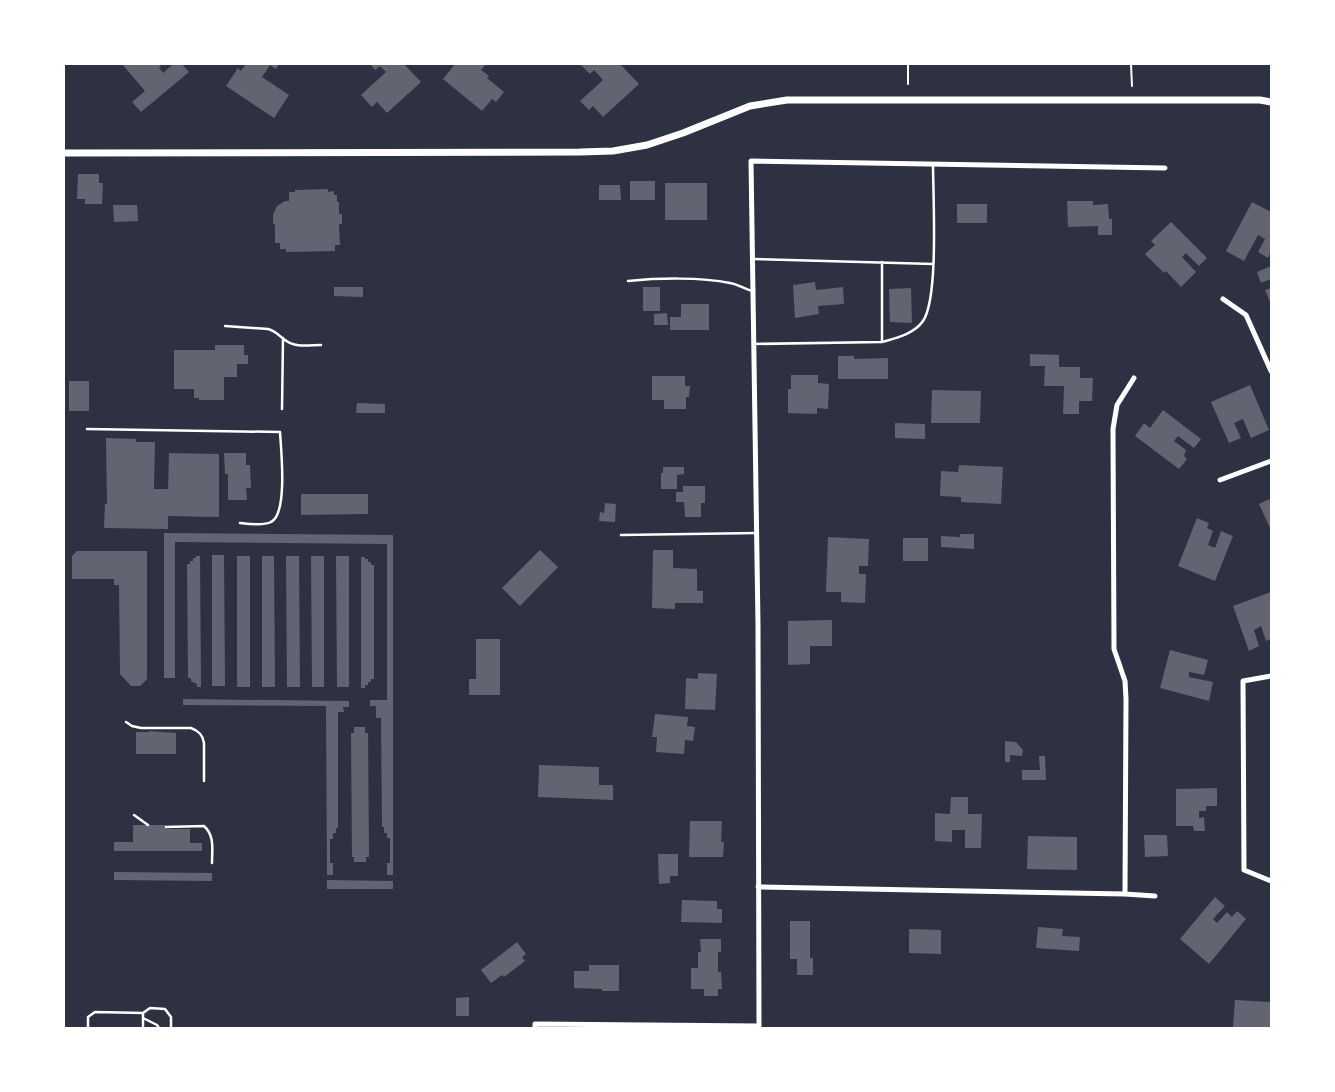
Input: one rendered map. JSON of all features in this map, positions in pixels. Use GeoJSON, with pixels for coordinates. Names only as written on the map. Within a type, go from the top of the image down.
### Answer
{"type":"FeatureCollection","features":[{"type":"Feature","properties":{"kind":"street"},"geometry":{"type":"LineString","coordinates":[[64,153],[613,151],[656,142],[750,106],[787,100],[1260,100],[1271,102]]}},
{"type":"Feature","properties":{"kind":"street"},"geometry":{"type":"LineString","coordinates":[[535,1026],[759,1027],[757,533],[751,161],[1165,168]]}},
{"type":"Feature","properties":{"kind":"street"},"geometry":{"type":"LineString","coordinates":[[1223,299],[1246,315],[1271,371]]}},
{"type":"Feature","properties":{"kind":"street"},"geometry":{"type":"LineString","coordinates":[[1125,894],[1126,699],[1125,681],[1114,649],[1113,429],[1117,405],[1134,378]]}},
{"type":"Feature","properties":{"kind":"street"},"geometry":{"type":"LineString","coordinates":[[1220,480],[1271,461]]}},
{"type":"Feature","properties":{"kind":"street"},"geometry":{"type":"LineString","coordinates":[[1271,676],[1243,680],[1244,870],[1271,881]]}},
{"type":"Feature","properties":{"kind":"street"},"geometry":{"type":"LineString","coordinates":[[758,887],[1155,896]]}},
{"type":"Feature","properties":{"kind":"lane"},"geometry":{"type":"LineString","coordinates":[[754,344],[882,342],[914,330],[923,321],[929,306],[933,264],[933,164]]}},
{"type":"Feature","properties":{"kind":"lane"},"geometry":{"type":"LineString","coordinates":[[753,259],[933,264]]}},
{"type":"Feature","properties":{"kind":"lane"},"geometry":{"type":"LineString","coordinates":[[882,262],[882,342]]}},
{"type":"Feature","properties":{"kind":"lane"},"geometry":{"type":"LineString","coordinates":[[628,281],[642,279],[701,280],[731,283],[753,292]]}},
{"type":"Feature","properties":{"kind":"lane"},"geometry":{"type":"LineString","coordinates":[[225,326],[274,330],[282,338],[296,345],[320,345]]}},
{"type":"Feature","properties":{"kind":"lane"},"geometry":{"type":"LineString","coordinates":[[282,338],[282,409]]}},
{"type":"Feature","properties":{"kind":"lane"},"geometry":{"type":"LineString","coordinates":[[87,429],[280,432],[282,498],[277,516],[268,524],[240,523]]}},
{"type":"Feature","properties":{"kind":"lane"},"geometry":{"type":"LineString","coordinates":[[621,536],[757,533]]}},
{"type":"Feature","properties":{"kind":"lane"},"geometry":{"type":"LineString","coordinates":[[126,722],[137,727],[191,728],[199,732],[204,738],[204,781]]}},
{"type":"Feature","properties":{"kind":"lane"},"geometry":{"type":"LineString","coordinates":[[134,815],[148,825]]}},
{"type":"Feature","properties":{"kind":"lane"},"geometry":{"type":"LineString","coordinates":[[166,826],[204,826],[210,831],[212,838],[212,863]]}},
{"type":"Feature","properties":{"kind":"lane"},"geometry":{"type":"LineString","coordinates":[[88,1028],[88,1017],[94,1012],[143,1013],[150,1008],[165,1009],[171,1017],[171,1028]]}},
{"type":"Feature","properties":{"kind":"lane"},"geometry":{"type":"LineString","coordinates":[[143,1013],[143,1028]]}},
{"type":"Feature","properties":{"kind":"lane"},"geometry":{"type":"LineString","coordinates":[[143,1018],[159,1028]]}},
{"type":"Feature","properties":{"kind":"path"},"geometry":{"type":"LineString","coordinates":[[908,64],[908,84]]}},
{"type":"Feature","properties":{"kind":"path"},"geometry":{"type":"LineString","coordinates":[[1132,64],[1132,86]]}},
{"type":"Feature","properties":{"kind":"building"},"geometry":{"type":"Polygon","coordinates":[[[122,64],[159,64],[161,67],[159,68],[163,73],[173,64],[182,64],[189,72],[141,112],[132,102],[145,91],[122,64]]]}},
{"type":"Feature","properties":{"kind":"building"},"geometry":{"type":"Polygon","coordinates":[[[246,64],[279,64],[276,69],[270,65],[262,77],[289,95],[274,118],[226,86],[238,68],[241,71],[246,64]]]}},
{"type":"Feature","properties":{"kind":"building"},"geometry":{"type":"Polygon","coordinates":[[[370,64],[404,64],[421,82],[387,113],[377,102],[372,107],[361,95],[386,72],[380,66],[375,70],[370,64]]]}},
{"type":"Feature","properties":{"kind":"building"},"geometry":{"type":"Polygon","coordinates":[[[455,64],[486,64],[481,70],[489,76],[487,78],[504,92],[496,102],[492,99],[482,111],[443,79],[455,64]]]}},
{"type":"Feature","properties":{"kind":"building"},"geometry":{"type":"Polygon","coordinates":[[[580,64],[620,64],[639,84],[603,117],[593,106],[589,110],[580,101],[603,80],[594,70],[590,74],[580,64]]]}},
{"type":"Feature","properties":{"kind":"building"},"geometry":{"type":"Polygon","coordinates":[[[78,174],[99,174],[99,183],[103,183],[102,204],[85,204],[85,199],[77,199],[78,174]]]}},
{"type":"Feature","properties":{"kind":"building"},"geometry":{"type":"Polygon","coordinates":[[[630,181],[655,181],[655,200],[630,200],[630,181]]]}},
{"type":"Feature","properties":{"kind":"building"},"geometry":{"type":"Polygon","coordinates":[[[665,183],[707,183],[707,220],[665,220],[665,183]]]}},
{"type":"Feature","properties":{"kind":"building"},"geometry":{"type":"Polygon","coordinates":[[[599,185],[620,185],[621,200],[599,200],[599,185]]]}},
{"type":"Feature","properties":{"kind":"building"},"geometry":{"type":"Polygon","coordinates":[[[328,189],[328,192],[334,191],[334,195],[337,195],[339,214],[342,214],[342,224],[339,224],[340,245],[335,245],[335,251],[286,252],[286,249],[280,249],[280,243],[275,243],[275,225],[273,223],[273,215],[277,206],[285,201],[289,201],[289,192],[295,192],[295,190],[328,189]]]}},
{"type":"Feature","properties":{"kind":"building"},"geometry":{"type":"Polygon","coordinates":[[[1067,201],[1093,201],[1093,205],[1108,204],[1109,219],[1112,219],[1112,235],[1098,235],[1098,226],[1068,227],[1067,201]]]}},
{"type":"Feature","properties":{"kind":"building"},"geometry":{"type":"Polygon","coordinates":[[[1252,202],[1271,212],[1271,251],[1268,258],[1258,252],[1265,239],[1258,235],[1244,261],[1226,251],[1252,202]]]}},
{"type":"Feature","properties":{"kind":"building"},"geometry":{"type":"Polygon","coordinates":[[[957,204],[987,204],[987,223],[957,223],[957,204]]]}},
{"type":"Feature","properties":{"kind":"building"},"geometry":{"type":"Polygon","coordinates":[[[113,205],[137,205],[138,221],[114,222],[113,205]]]}},
{"type":"Feature","properties":{"kind":"building"},"geometry":{"type":"Polygon","coordinates":[[[1171,222],[1207,258],[1199,266],[1186,253],[1182,257],[1196,272],[1181,287],[1166,271],[1164,273],[1145,254],[1155,245],[1151,241],[1171,222]]]}},
{"type":"Feature","properties":{"kind":"building"},"geometry":{"type":"Polygon","coordinates":[[[1271,266],[1271,279],[1261,283],[1257,272],[1271,266]]]}},
{"type":"Feature","properties":{"kind":"building"},"geometry":{"type":"Polygon","coordinates":[[[815,282],[816,290],[843,287],[844,304],[818,306],[819,314],[795,318],[793,285],[815,282]]]}},
{"type":"Feature","properties":{"kind":"building"},"geometry":{"type":"Polygon","coordinates":[[[334,287],[363,287],[363,297],[334,296],[334,287]]]}},
{"type":"Feature","properties":{"kind":"building"},"geometry":{"type":"Polygon","coordinates":[[[643,287],[660,287],[660,311],[643,311],[643,287]]]}},
{"type":"Feature","properties":{"kind":"building"},"geometry":{"type":"Polygon","coordinates":[[[911,288],[912,323],[890,322],[889,289],[911,288]]]}},
{"type":"Feature","properties":{"kind":"building"},"geometry":{"type":"Polygon","coordinates":[[[1271,288],[1271,304],[1265,290],[1271,288]]]}},
{"type":"Feature","properties":{"kind":"building"},"geometry":{"type":"Polygon","coordinates":[[[681,304],[709,304],[709,330],[670,330],[670,317],[681,317],[681,304]]]}},
{"type":"Feature","properties":{"kind":"building"},"geometry":{"type":"Polygon","coordinates":[[[667,313],[668,325],[654,325],[654,314],[667,313]]]}},
{"type":"Feature","properties":{"kind":"building"},"geometry":{"type":"Polygon","coordinates":[[[215,345],[244,345],[244,355],[248,355],[248,364],[237,364],[237,377],[224,377],[224,400],[199,400],[199,398],[194,398],[194,389],[174,389],[174,350],[215,350],[215,345]]]}},
{"type":"Feature","properties":{"kind":"building"},"geometry":{"type":"Polygon","coordinates":[[[1030,354],[1059,355],[1059,367],[1080,367],[1080,378],[1093,378],[1092,401],[1079,401],[1079,414],[1063,414],[1064,386],[1044,386],[1045,366],[1030,366],[1030,354]]]}},
{"type":"Feature","properties":{"kind":"building"},"geometry":{"type":"Polygon","coordinates":[[[838,356],[854,356],[854,359],[888,358],[888,379],[838,379],[838,356]]]}},
{"type":"Feature","properties":{"kind":"building"},"geometry":{"type":"Polygon","coordinates":[[[791,375],[818,375],[818,383],[829,384],[828,409],[817,408],[817,414],[788,413],[788,389],[791,389],[791,375]]]}},
{"type":"Feature","properties":{"kind":"building"},"geometry":{"type":"Polygon","coordinates":[[[652,376],[685,376],[685,386],[690,386],[689,397],[686,397],[686,409],[664,409],[664,400],[652,400],[652,376]]]}},
{"type":"Feature","properties":{"kind":"building"},"geometry":{"type":"Polygon","coordinates":[[[69,381],[89,381],[89,411],[69,411],[69,381]]]}},
{"type":"Feature","properties":{"kind":"building"},"geometry":{"type":"Polygon","coordinates":[[[1250,385],[1269,430],[1251,438],[1243,419],[1234,423],[1241,438],[1229,443],[1211,402],[1250,385]]]}},
{"type":"Feature","properties":{"kind":"building"},"geometry":{"type":"Polygon","coordinates":[[[932,390],[981,391],[980,423],[931,423],[932,390]]]}},
{"type":"Feature","properties":{"kind":"building"},"geometry":{"type":"Polygon","coordinates":[[[357,403],[385,404],[385,413],[356,413],[357,403]]]}},
{"type":"Feature","properties":{"kind":"building"},"geometry":{"type":"Polygon","coordinates":[[[1163,410],[1201,439],[1194,448],[1178,436],[1174,441],[1186,450],[1184,456],[1187,459],[1179,469],[1135,436],[1144,423],[1150,428],[1163,410]]]}},
{"type":"Feature","properties":{"kind":"building"},"geometry":{"type":"Polygon","coordinates":[[[895,423],[925,424],[925,439],[895,438],[895,423]]]}},
{"type":"Feature","properties":{"kind":"building"},"geometry":{"type":"Polygon","coordinates":[[[106,438],[136,439],[136,442],[155,442],[154,489],[168,489],[169,453],[219,454],[219,517],[168,516],[168,529],[104,528],[105,504],[107,504],[106,438]]]}},
{"type":"Feature","properties":{"kind":"building"},"geometry":{"type":"Polygon","coordinates":[[[224,453],[246,453],[246,465],[250,465],[251,488],[246,488],[247,500],[228,500],[228,474],[225,474],[224,453]]]}},
{"type":"Feature","properties":{"kind":"building"},"geometry":{"type":"Polygon","coordinates":[[[959,465],[1003,467],[1001,504],[961,502],[961,497],[940,496],[941,471],[958,472],[959,465]]]}},
{"type":"Feature","properties":{"kind":"building"},"geometry":{"type":"Polygon","coordinates":[[[663,467],[684,467],[684,474],[677,475],[677,489],[661,489],[663,467]]]}},
{"type":"Feature","properties":{"kind":"building"},"geometry":{"type":"Polygon","coordinates":[[[683,486],[705,486],[705,503],[701,503],[701,517],[685,517],[684,502],[676,502],[676,492],[683,492],[683,486]]]}},
{"type":"Feature","properties":{"kind":"building"},"geometry":{"type":"Polygon","coordinates":[[[301,494],[368,494],[368,514],[301,515],[301,494]]]}},
{"type":"Feature","properties":{"kind":"building"},"geometry":{"type":"Polygon","coordinates":[[[1269,499],[1271,504],[1271,530],[1259,504],[1269,499]]]}},
{"type":"Feature","properties":{"kind":"building"},"geometry":{"type":"Polygon","coordinates":[[[605,503],[616,504],[615,522],[599,521],[600,512],[604,513],[605,503]]]}},
{"type":"Feature","properties":{"kind":"building"},"geometry":{"type":"Polygon","coordinates":[[[1197,518],[1209,523],[1207,528],[1213,531],[1208,545],[1215,548],[1221,531],[1233,536],[1215,581],[1178,566],[1197,518]]]}},
{"type":"Feature","properties":{"kind":"building"},"geometry":{"type":"Polygon","coordinates":[[[164,533],[393,535],[393,875],[387,875],[387,863],[390,863],[390,838],[387,838],[387,833],[384,833],[384,827],[382,827],[381,718],[376,718],[376,706],[370,706],[370,700],[387,700],[387,544],[175,542],[175,678],[164,678],[164,533]]]}},
{"type":"Feature","properties":{"kind":"building"},"geometry":{"type":"Polygon","coordinates":[[[960,534],[974,534],[974,549],[941,547],[941,536],[960,537],[960,534]]]}},
{"type":"Feature","properties":{"kind":"building"},"geometry":{"type":"Polygon","coordinates":[[[828,537],[869,539],[868,566],[859,566],[859,574],[866,574],[865,603],[841,602],[841,592],[826,592],[828,537]]]}},
{"type":"Feature","properties":{"kind":"building"},"geometry":{"type":"Polygon","coordinates":[[[903,538],[928,538],[928,561],[903,561],[903,538]]]}},
{"type":"Feature","properties":{"kind":"building"},"geometry":{"type":"Polygon","coordinates":[[[540,550],[558,567],[520,606],[502,588],[540,550]]]}},
{"type":"Feature","properties":{"kind":"building"},"geometry":{"type":"Polygon","coordinates":[[[653,550],[673,550],[673,568],[697,569],[697,591],[703,591],[703,603],[675,603],[675,609],[652,608],[653,550]]]}},
{"type":"Feature","properties":{"kind":"building"},"geometry":{"type":"Polygon","coordinates":[[[77,551],[147,551],[147,679],[140,686],[131,686],[120,674],[119,585],[114,585],[114,579],[72,579],[72,556],[77,551]]]}},
{"type":"Feature","properties":{"kind":"building"},"geometry":{"type":"Polygon","coordinates":[[[212,555],[224,555],[225,686],[212,686],[212,555]]]}},
{"type":"Feature","properties":{"kind":"building"},"geometry":{"type":"Polygon","coordinates":[[[196,556],[200,556],[201,687],[197,687],[197,684],[191,681],[191,678],[188,678],[187,564],[190,564],[190,561],[193,561],[193,558],[196,558],[196,556]]]}},
{"type":"Feature","properties":{"kind":"building"},"geometry":{"type":"Polygon","coordinates":[[[237,556],[250,556],[250,687],[237,687],[237,556]]]}},
{"type":"Feature","properties":{"kind":"building"},"geometry":{"type":"Polygon","coordinates":[[[262,556],[274,556],[275,687],[262,687],[262,556]]]}},
{"type":"Feature","properties":{"kind":"building"},"geometry":{"type":"Polygon","coordinates":[[[286,556],[299,556],[300,687],[287,687],[286,556]]]}},
{"type":"Feature","properties":{"kind":"building"},"geometry":{"type":"Polygon","coordinates":[[[311,556],[324,556],[324,687],[312,687],[311,556]]]}},
{"type":"Feature","properties":{"kind":"building"},"geometry":{"type":"Polygon","coordinates":[[[336,556],[349,556],[349,687],[337,687],[336,556]]]}},
{"type":"Feature","properties":{"kind":"building"},"geometry":{"type":"Polygon","coordinates":[[[361,557],[365,557],[365,559],[368,559],[368,562],[371,562],[371,565],[374,565],[374,679],[368,682],[368,685],[365,685],[365,688],[361,688],[361,557]]]}},
{"type":"Feature","properties":{"kind":"building"},"geometry":{"type":"Polygon","coordinates":[[[1271,592],[1271,639],[1266,641],[1261,626],[1254,630],[1259,646],[1249,651],[1233,606],[1271,592]]]}},
{"type":"Feature","properties":{"kind":"building"},"geometry":{"type":"Polygon","coordinates":[[[832,620],[832,646],[810,646],[810,664],[788,665],[788,621],[832,620]]]}},
{"type":"Feature","properties":{"kind":"building"},"geometry":{"type":"Polygon","coordinates":[[[476,639],[500,639],[500,695],[469,695],[469,679],[476,679],[476,639]]]}},
{"type":"Feature","properties":{"kind":"building"},"geometry":{"type":"Polygon","coordinates":[[[1170,650],[1208,660],[1204,675],[1189,672],[1189,677],[1213,682],[1209,701],[1160,688],[1170,650]]]}},
{"type":"Feature","properties":{"kind":"building"},"geometry":{"type":"Polygon","coordinates":[[[698,673],[717,674],[715,710],[685,709],[686,678],[698,679],[698,673]]]}},
{"type":"Feature","properties":{"kind":"building"},"geometry":{"type":"Polygon","coordinates":[[[183,699],[349,701],[349,707],[343,707],[344,712],[338,712],[338,828],[336,828],[336,833],[333,833],[333,839],[330,839],[330,863],[333,863],[333,875],[327,875],[326,706],[183,705],[183,699]]]}},
{"type":"Feature","properties":{"kind":"building"},"geometry":{"type":"Polygon","coordinates":[[[655,714],[688,717],[687,726],[695,727],[693,741],[685,740],[684,754],[656,752],[657,737],[652,737],[655,714]]]}},
{"type":"Feature","properties":{"kind":"building"},"geometry":{"type":"Polygon","coordinates":[[[354,727],[365,727],[365,733],[368,733],[369,857],[366,857],[366,862],[354,862],[354,857],[352,857],[351,733],[354,733],[354,727]]]}},
{"type":"Feature","properties":{"kind":"building"},"geometry":{"type":"Polygon","coordinates":[[[136,732],[176,733],[176,754],[136,754],[136,732]]]}},
{"type":"Feature","properties":{"kind":"building"},"geometry":{"type":"Polygon","coordinates":[[[1005,741],[1016,742],[1023,750],[1022,756],[1010,755],[1010,762],[1005,762],[1005,741]]]}},
{"type":"Feature","properties":{"kind":"building"},"geometry":{"type":"Polygon","coordinates":[[[1039,756],[1045,756],[1046,780],[1022,780],[1022,770],[1040,770],[1039,756]]]}},
{"type":"Feature","properties":{"kind":"building"},"geometry":{"type":"Polygon","coordinates":[[[539,765],[599,767],[599,785],[613,785],[613,800],[538,797],[539,765]]]}},
{"type":"Feature","properties":{"kind":"building"},"geometry":{"type":"Polygon","coordinates":[[[1217,788],[1217,806],[1206,806],[1206,811],[1199,811],[1199,818],[1204,817],[1205,831],[1194,831],[1193,826],[1176,826],[1176,789],[1217,788]]]}},
{"type":"Feature","properties":{"kind":"building"},"geometry":{"type":"Polygon","coordinates":[[[951,797],[968,797],[968,814],[982,814],[981,848],[965,848],[965,830],[952,830],[952,842],[935,841],[935,813],[950,814],[951,797]]]}},
{"type":"Feature","properties":{"kind":"building"},"geometry":{"type":"Polygon","coordinates":[[[690,821],[722,821],[721,842],[724,842],[723,857],[689,857],[690,821]]]}},
{"type":"Feature","properties":{"kind":"building"},"geometry":{"type":"Polygon","coordinates":[[[133,825],[166,825],[166,829],[190,829],[190,843],[202,843],[202,851],[114,851],[114,842],[133,842],[133,825]]]}},
{"type":"Feature","properties":{"kind":"building"},"geometry":{"type":"Polygon","coordinates":[[[1144,835],[1167,835],[1168,856],[1145,857],[1144,835]]]}},
{"type":"Feature","properties":{"kind":"building"},"geometry":{"type":"Polygon","coordinates":[[[1028,836],[1077,837],[1077,870],[1027,869],[1028,836]]]}},
{"type":"Feature","properties":{"kind":"building"},"geometry":{"type":"Polygon","coordinates":[[[658,854],[678,854],[678,876],[670,876],[670,883],[659,884],[658,854]]]}},
{"type":"Feature","properties":{"kind":"building"},"geometry":{"type":"Polygon","coordinates":[[[114,872],[212,873],[212,881],[114,880],[114,872]]]}},
{"type":"Feature","properties":{"kind":"building"},"geometry":{"type":"Polygon","coordinates":[[[327,880],[393,881],[393,889],[327,889],[327,880]]]}},
{"type":"Feature","properties":{"kind":"building"},"geometry":{"type":"Polygon","coordinates":[[[1215,897],[1225,906],[1213,919],[1217,923],[1227,912],[1232,917],[1237,911],[1246,919],[1209,964],[1180,939],[1215,897]]]}},
{"type":"Feature","properties":{"kind":"building"},"geometry":{"type":"Polygon","coordinates":[[[682,900],[717,901],[717,909],[722,909],[722,923],[681,922],[682,900]]]}},
{"type":"Feature","properties":{"kind":"building"},"geometry":{"type":"Polygon","coordinates":[[[790,921],[810,921],[810,958],[813,958],[813,975],[797,975],[797,959],[790,959],[790,921]]]}},
{"type":"Feature","properties":{"kind":"building"},"geometry":{"type":"Polygon","coordinates":[[[1038,927],[1063,929],[1062,936],[1080,937],[1079,951],[1036,948],[1038,927]]]}},
{"type":"Feature","properties":{"kind":"building"},"geometry":{"type":"Polygon","coordinates":[[[909,929],[941,930],[941,954],[909,953],[909,929]]]}},
{"type":"Feature","properties":{"kind":"building"},"geometry":{"type":"Polygon","coordinates":[[[700,939],[721,939],[721,952],[718,952],[718,972],[721,972],[722,989],[718,989],[718,996],[704,996],[704,989],[691,989],[691,968],[698,968],[698,952],[701,952],[700,939]]]}},
{"type":"Feature","properties":{"kind":"building"},"geometry":{"type":"Polygon","coordinates":[[[517,942],[526,954],[522,957],[525,961],[504,977],[502,975],[491,983],[481,970],[517,942]]]}},
{"type":"Feature","properties":{"kind":"building"},"geometry":{"type":"Polygon","coordinates":[[[589,965],[619,965],[619,991],[574,988],[574,971],[589,971],[589,965]]]}},
{"type":"Feature","properties":{"kind":"building"},"geometry":{"type":"Polygon","coordinates":[[[469,997],[469,1016],[456,1016],[456,998],[469,997]]]}},
{"type":"Feature","properties":{"kind":"building"},"geometry":{"type":"Polygon","coordinates":[[[1235,1000],[1271,1002],[1271,1028],[1233,1028],[1235,1000]]]}}]}
